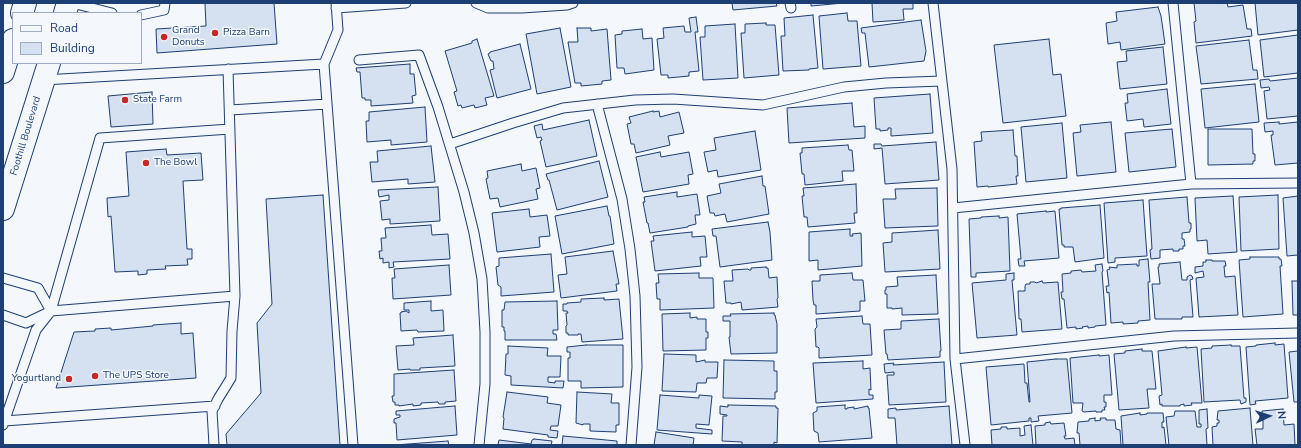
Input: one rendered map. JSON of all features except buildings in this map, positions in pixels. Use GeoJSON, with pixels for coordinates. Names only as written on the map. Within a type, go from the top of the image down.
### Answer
{"type":"FeatureCollection","features":[{"type":"Feature","properties":{"kind":"main road"},"geometry":{"type":"LineString","coordinates":[[3,72],[12,43]]}},
{"type":"Feature","properties":{"kind":"main road","name":"Foothill Boulevard"},"geometry":{"type":"LineString","coordinates":[[3,209],[46,72]]}},
{"type":"Feature","properties":{"kind":"lane"},"geometry":{"type":"LineString","coordinates":[[72,3],[108,12]]}},
{"type":"Feature","properties":{"kind":"lane"},"geometry":{"type":"LineString","coordinates":[[142,15],[164,10],[165,3]]}},
{"type":"Feature","properties":{"kind":"lane"},"geometry":{"type":"LineString","coordinates":[[353,445],[324,64],[338,30],[336,6],[406,3]]}},
{"type":"Feature","properties":{"kind":"lane"},"geometry":{"type":"LineString","coordinates":[[476,3],[488,8],[537,7],[568,5],[573,3]]}},
{"type":"Feature","properties":{"kind":"lane"},"geometry":{"type":"LineString","coordinates":[[933,3],[952,169],[955,359],[965,445]]}},
{"type":"Feature","properties":{"kind":"lane"},"geometry":{"type":"LineString","coordinates":[[1173,3],[1191,184]]}},
{"type":"Feature","properties":{"kind":"lane"},"geometry":{"type":"LineString","coordinates":[[359,60],[419,55],[450,144],[474,233],[482,280],[485,332],[485,384],[479,445]]}},
{"type":"Feature","properties":{"kind":"lane"},"geometry":{"type":"LineString","coordinates":[[46,72],[228,69],[324,64]]}},
{"type":"Feature","properties":{"kind":"lane"},"geometry":{"type":"LineString","coordinates":[[214,445],[212,411],[231,378],[232,331],[236,296],[228,69]]}},
{"type":"Feature","properties":{"kind":"lane"},"geometry":{"type":"LineString","coordinates":[[450,144],[557,110],[597,104],[635,100],[673,99],[763,105],[844,87],[886,83],[942,81]]}},
{"type":"Feature","properties":{"kind":"lane"},"geometry":{"type":"LineString","coordinates":[[230,110],[327,104]]}},
{"type":"Feature","properties":{"kind":"lane"},"geometry":{"type":"LineString","coordinates":[[597,104],[622,199],[630,249],[635,296],[637,367],[631,445]]}},
{"type":"Feature","properties":{"kind":"lane"},"geometry":{"type":"LineString","coordinates":[[215,406],[4,423],[36,330],[51,311],[100,138],[230,128]]}},
{"type":"Feature","properties":{"kind":"lane"},"geometry":{"type":"LineString","coordinates":[[953,208],[1191,184],[1298,183]]}},
{"type":"Feature","properties":{"kind":"lane"},"geometry":{"type":"LineString","coordinates":[[3,278],[38,288],[51,311]]}},
{"type":"Feature","properties":{"kind":"lane"},"geometry":{"type":"LineString","coordinates":[[3,315],[26,323],[51,311],[236,296]]}},
{"type":"Feature","properties":{"kind":"lane"},"geometry":{"type":"LineString","coordinates":[[955,359],[1174,336],[1298,333]]}},
{"type":"Feature","properties":{"kind":"place","name":"Pizza Barn"},"geometry":{"type":"Point","coordinates":[215,33]}},
{"type":"Feature","properties":{"kind":"place","name":"Grand Donuts"},"geometry":{"type":"Point","coordinates":[164,37]}},
{"type":"Feature","properties":{"kind":"place","name":"State Farm"},"geometry":{"type":"Point","coordinates":[125,100]}},
{"type":"Feature","properties":{"kind":"place","name":"The Bowl"},"geometry":{"type":"Point","coordinates":[146,163]}},
{"type":"Feature","properties":{"kind":"place","name":"The UPS Store"},"geometry":{"type":"Point","coordinates":[95,376]}},
{"type":"Feature","properties":{"kind":"place","name":"Yogurtland"},"geometry":{"type":"Point","coordinates":[69,379]}}]}
